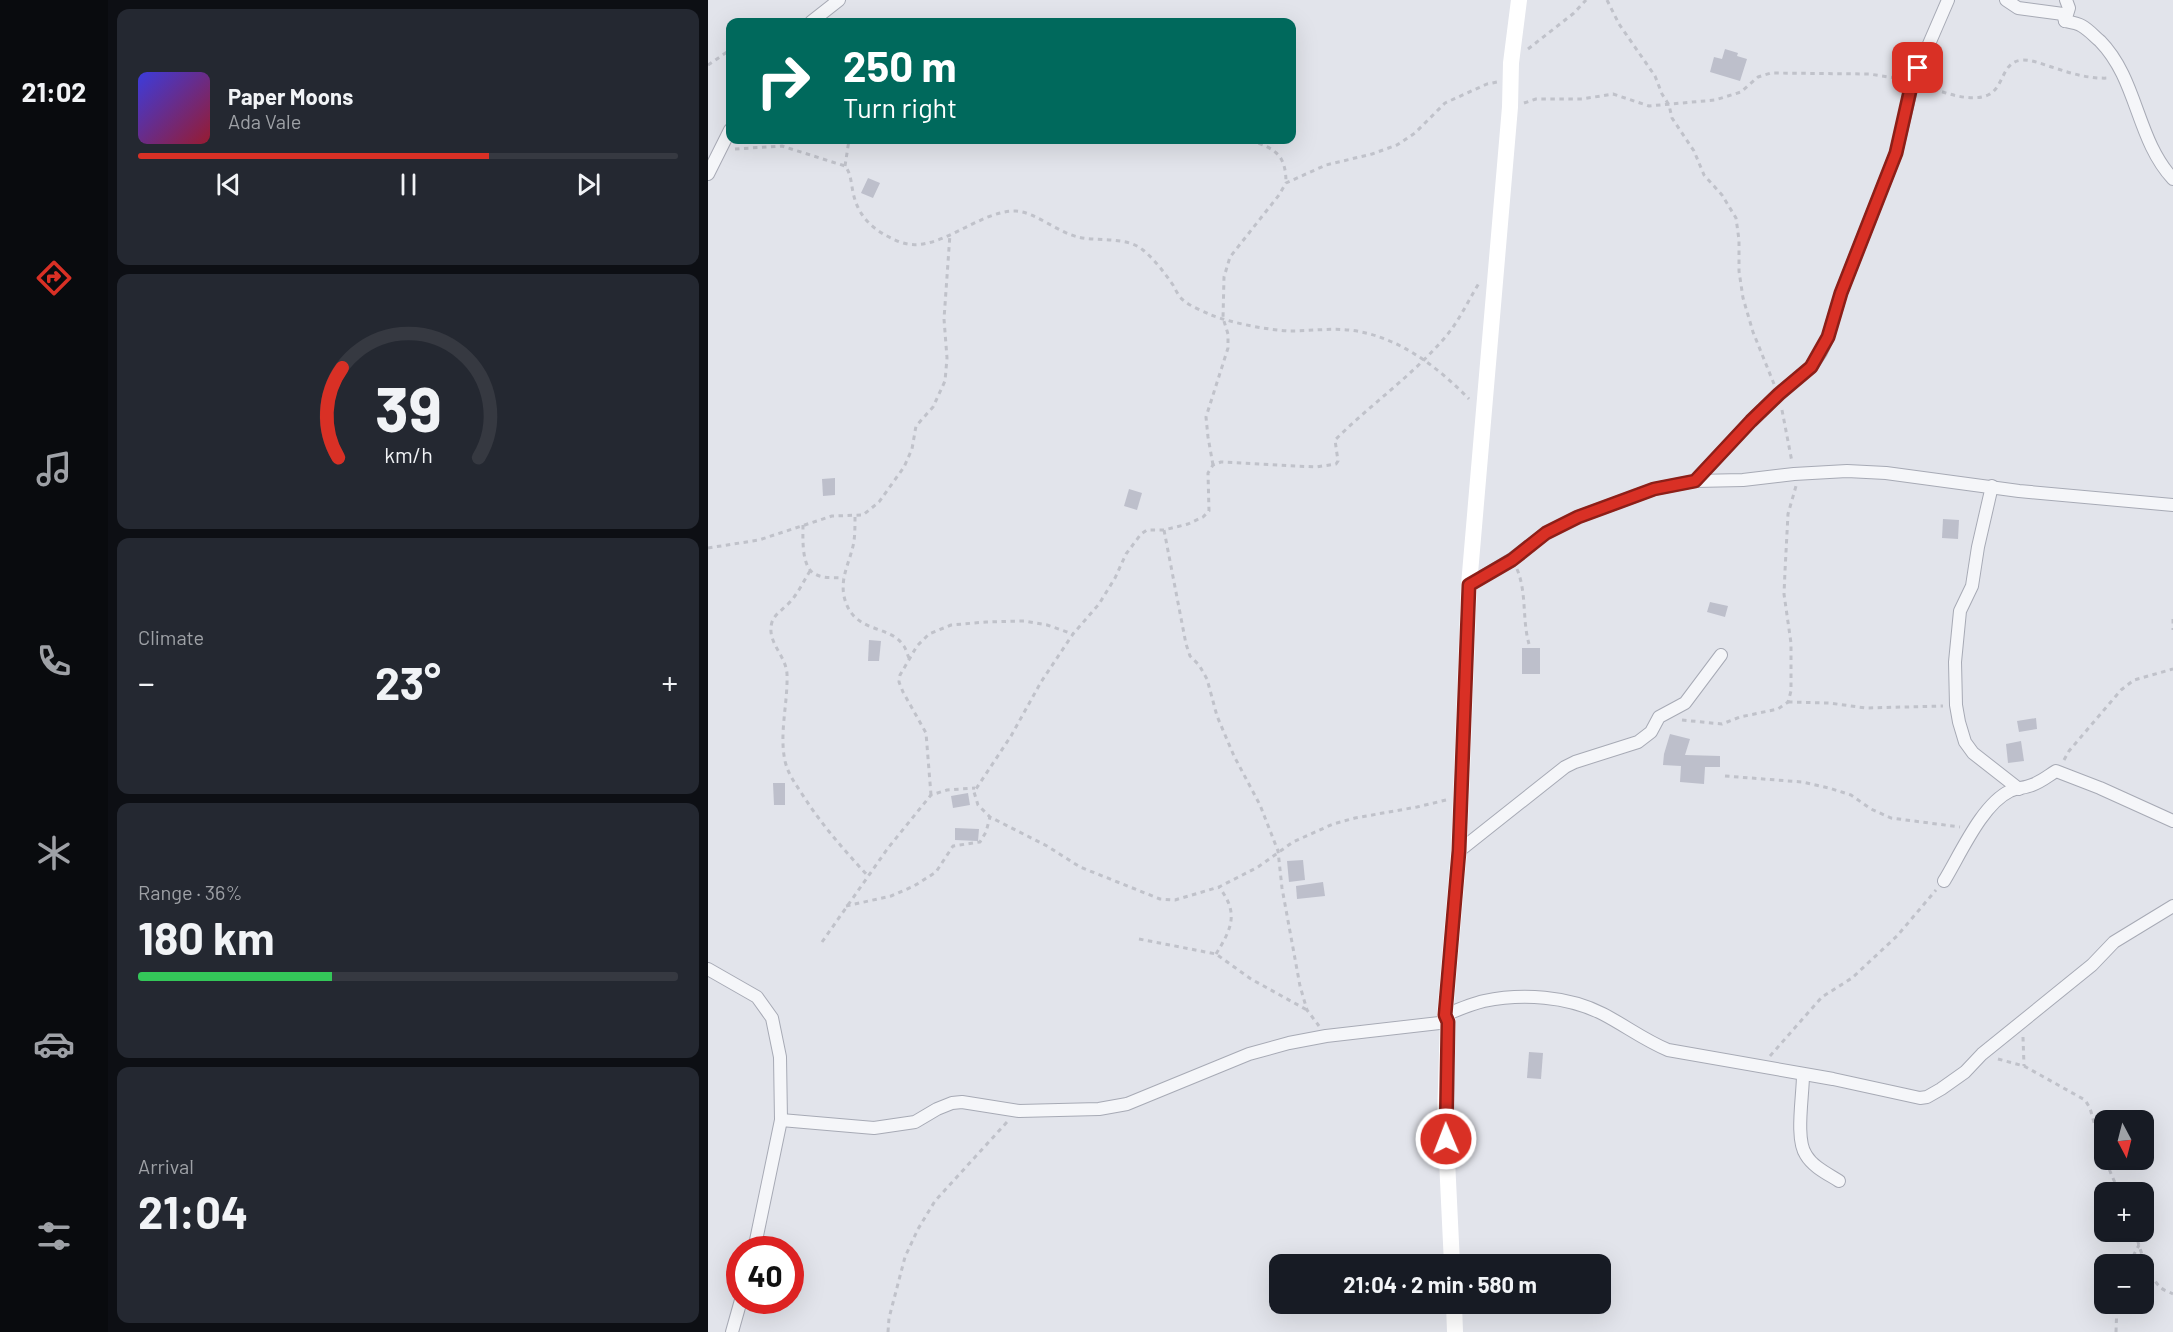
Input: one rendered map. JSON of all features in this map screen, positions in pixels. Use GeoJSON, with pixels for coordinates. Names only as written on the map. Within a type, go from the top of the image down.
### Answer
{"type":"FeatureCollection","features":[{"type":"Feature","properties":{"kind":"street"},"geometry":{"type":"LineString","coordinates":[[816,18],[838,0]]}},
{"type":"Feature","properties":{"kind":"street"},"geometry":{"type":"LineString","coordinates":[[1452,1254],[1445,1118],[1446,1019],[1459,851],[1469,585],[1485,415],[1511,71],[1520,0]]}},
{"type":"Feature","properties":{"kind":"street"},"geometry":{"type":"LineString","coordinates":[[1695,481],[1779,394],[1811,367],[1828,337],[1841,293],[1896,153],[1913,81],[1948,0]]}},
{"type":"Feature","properties":{"kind":"street"},"geometry":{"type":"LineString","coordinates":[[2006,0],[2018,8],[2063,14],[2065,21]]}},
{"type":"Feature","properties":{"kind":"street"},"geometry":{"type":"LineString","coordinates":[[2065,21],[2069,8],[2066,0]]}},
{"type":"Feature","properties":{"kind":"street"},"geometry":{"type":"LineString","coordinates":[[2065,21],[2082,26],[2114,59],[2127,82],[2142,128],[2173,179]]}},
{"type":"Feature","properties":{"kind":"street"},"geometry":{"type":"LineString","coordinates":[[708,174],[726,138]]}},
{"type":"Feature","properties":{"kind":"street"},"geometry":{"type":"LineString","coordinates":[[1469,585],[1512,560],[1546,533],[1578,517],[1654,489],[1695,481],[1743,480],[1847,471],[1886,473],[2019,491],[2173,505]]}},
{"type":"Feature","properties":{"kind":"street"},"geometry":{"type":"LineString","coordinates":[[1992,486],[1972,586],[1960,611],[1958,621],[1955,662],[1956,705],[1965,741],[1973,753],[2019,789]]}},
{"type":"Feature","properties":{"kind":"street"},"geometry":{"type":"LineString","coordinates":[[1459,851],[1565,767],[1638,741],[1651,732],[1659,717],[1685,703],[1720,655]]}},
{"type":"Feature","properties":{"kind":"street"},"geometry":{"type":"LineString","coordinates":[[1944,880],[1974,828],[1994,804],[2009,791],[2031,786],[2058,772],[2173,821]]}},
{"type":"Feature","properties":{"kind":"street"},"geometry":{"type":"LineString","coordinates":[[781,1120],[874,1128],[915,1122],[937,1109],[962,1102],[1019,1111],[1099,1109],[1127,1104],[1249,1054],[1289,1043],[1446,1019],[1482,1001],[1504,998],[1550,998],[1602,1013],[1646,1041],[1668,1050],[1833,1079],[1920,1098],[1927,1097],[1965,1072],[1982,1054],[2092,964],[2114,942],[2173,906]]}},
{"type":"Feature","properties":{"kind":"street"},"geometry":{"type":"LineString","coordinates":[[708,969],[757,997],[772,1018],[780,1057],[781,1120],[757,1236]]}},
{"type":"Feature","properties":{"kind":"street"},"geometry":{"type":"LineString","coordinates":[[1803,1075],[1799,1137],[1802,1148],[1814,1164],[1839,1181]]}},
{"type":"Feature","properties":{"kind":"street"},"geometry":{"type":"LineString","coordinates":[[732,1332],[737,1314]]}},
{"type":"Feature","properties":{"kind":"street"},"geometry":{"type":"LineString","coordinates":[[1454,1314],[1455,1332]]}},
{"type":"Feature","properties":{"kind":"path"},"geometry":{"type":"LineString","coordinates":[[1286,183],[1326,165],[1372,154],[1397,145],[1415,133],[1445,103],[1511,71],[1586,0]]}},
{"type":"Feature","properties":{"kind":"path"},"geometry":{"type":"LineString","coordinates":[[1607,0],[1618,24],[1655,76],[1669,105],[1672,118],[1694,151],[1704,175],[1722,195],[1736,218],[1743,298],[1753,332],[1779,394],[1796,488],[1788,514],[1784,594],[1791,643],[1791,691],[1788,702],[1779,709],[1740,717],[1722,724],[1659,717]]}},
{"type":"Feature","properties":{"kind":"path"},"geometry":{"type":"LineString","coordinates":[[708,65],[726,53]]}},
{"type":"Feature","properties":{"kind":"path"},"geometry":{"type":"LineString","coordinates":[[1510,107],[1536,99],[1582,99],[1613,94],[1649,106],[1726,98],[1740,92],[1758,77],[1771,73],[1869,74],[1913,81],[1926,87],[1964,97],[1981,97],[1994,91],[2012,63],[2024,60],[2091,78],[2119,76],[2127,82]]}},
{"type":"Feature","properties":{"kind":"path"},"geometry":{"type":"LineString","coordinates":[[848,144],[845,166],[849,174],[856,208],[863,218],[886,235],[908,244],[929,242],[1001,212],[1016,211],[1026,213],[1075,237],[1125,241],[1142,249],[1159,265],[1184,301],[1210,314],[1289,331],[1350,330],[1379,338],[1406,348],[1423,360],[1442,374],[1485,415]]}},
{"type":"Feature","properties":{"kind":"path"},"geometry":{"type":"LineString","coordinates":[[1214,465],[1206,417],[1228,348],[1228,334],[1223,318],[1224,277],[1230,257],[1286,183],[1286,168],[1281,157],[1262,144]]}},
{"type":"Feature","properties":{"kind":"path"},"geometry":{"type":"LineString","coordinates":[[722,147],[737,149],[782,146],[845,166]]}},
{"type":"Feature","properties":{"kind":"path"},"geometry":{"type":"LineString","coordinates":[[708,548],[759,540],[832,516],[863,515],[872,509],[892,484],[912,449],[916,426],[933,407],[945,381],[947,358],[944,319],[950,234]]}},
{"type":"Feature","properties":{"kind":"path"},"geometry":{"type":"LineString","coordinates":[[1460,797],[1355,818],[1307,835],[1278,851],[1258,867],[1219,887],[1175,900],[1160,899],[1080,867],[1038,841],[990,817],[978,805],[974,797],[975,788],[1011,736],[1041,682],[1073,634],[1099,604],[1126,554],[1141,534],[1147,530],[1164,530],[1188,524],[1203,517],[1209,511],[1207,479],[1208,472],[1214,465],[1228,461],[1316,467],[1336,464],[1338,461],[1335,440],[1405,379],[1454,327],[1481,279]]}},
{"type":"Feature","properties":{"kind":"path"},"geometry":{"type":"LineString","coordinates":[[855,517],[854,542],[843,579],[844,596],[849,610],[867,626],[897,639],[903,645],[909,658]]}},
{"type":"Feature","properties":{"kind":"path"},"geometry":{"type":"LineString","coordinates":[[802,525],[804,551],[810,571],[825,578],[843,579]]}},
{"type":"Feature","properties":{"kind":"path"},"geometry":{"type":"LineString","coordinates":[[1164,530],[1186,644],[1191,656],[1207,679],[1217,716],[1234,756],[1260,805],[1278,851],[1282,888],[1300,986],[1307,1010],[1326,1036]]}},
{"type":"Feature","properties":{"kind":"path"},"geometry":{"type":"LineString","coordinates":[[1512,560],[1523,591],[1525,631],[1529,644]]}},
{"type":"Feature","properties":{"kind":"path"},"geometry":{"type":"LineString","coordinates":[[810,571],[793,597],[778,612],[772,622],[771,633],[774,645],[783,658],[787,672],[785,761],[789,774],[817,818],[868,876]]}},
{"type":"Feature","properties":{"kind":"path"},"geometry":{"type":"LineString","coordinates":[[2173,619],[2173,630]]}},
{"type":"Feature","properties":{"kind":"path"},"geometry":{"type":"LineString","coordinates":[[931,795],[926,733],[899,682],[909,658],[929,634],[951,625],[1024,621],[1073,634]]}},
{"type":"Feature","properties":{"kind":"path"},"geometry":{"type":"LineString","coordinates":[[2058,772],[2068,751],[2121,690],[2134,680],[2173,669]]}},
{"type":"Feature","properties":{"kind":"path"},"geometry":{"type":"LineString","coordinates":[[1788,702],[1829,703],[1866,708],[1924,708],[1956,705]]}},
{"type":"Feature","properties":{"kind":"path"},"geometry":{"type":"LineString","coordinates":[[1725,776],[1811,784],[1851,795],[1871,809],[1891,818],[1974,828]]}},
{"type":"Feature","properties":{"kind":"path"},"geometry":{"type":"LineString","coordinates":[[822,942],[845,906],[931,795],[947,790],[975,788]]}},
{"type":"Feature","properties":{"kind":"path"},"geometry":{"type":"LineString","coordinates":[[845,906],[891,896],[933,874],[953,846],[980,842],[986,832],[990,817]]}},
{"type":"Feature","properties":{"kind":"path"},"geometry":{"type":"LineString","coordinates":[[1761,1066],[1822,997],[1852,978],[1897,936],[1944,880]]}},
{"type":"Feature","properties":{"kind":"path"},"geometry":{"type":"LineString","coordinates":[[1216,954],[1231,927],[1232,915],[1227,897],[1219,887]]}},
{"type":"Feature","properties":{"kind":"path"},"geometry":{"type":"LineString","coordinates":[[1139,939],[1216,954],[1251,979],[1307,1010]]}},
{"type":"Feature","properties":{"kind":"path"},"geometry":{"type":"LineString","coordinates":[[2022,1023],[2024,1066]]}},
{"type":"Feature","properties":{"kind":"path"},"geometry":{"type":"LineString","coordinates":[[1982,1054],[2024,1066],[2085,1100],[2090,1108],[2103,1155],[2115,1182]]}},
{"type":"Feature","properties":{"kind":"path"},"geometry":{"type":"LineString","coordinates":[[888,1332],[889,1318],[905,1257],[918,1229],[945,1189],[1019,1111]]}},
{"type":"Feature","properties":{"kind":"path"},"geometry":{"type":"LineString","coordinates":[[2138,1242],[2153,1278],[2161,1287],[2173,1294]]}},
{"type":"Feature","properties":{"kind":"path"},"geometry":{"type":"LineString","coordinates":[[2134,1254],[2139,1245]]}},
{"type":"Feature","properties":{"kind":"path"},"geometry":{"type":"LineString","coordinates":[[2116,1332],[2117,1314]]}},
{"type":"Feature","properties":{"kind":"building"},"geometry":{"type":"Polygon","coordinates":[[[1725,49],[1747,59],[1740,81],[1710,72],[1714,57],[1722,59],[1725,49]]]}},
{"type":"Feature","properties":{"kind":"building"},"geometry":{"type":"Polygon","coordinates":[[[868,178],[880,183],[873,198],[861,193],[868,178]]]}},
{"type":"Feature","properties":{"kind":"building"},"geometry":{"type":"Polygon","coordinates":[[[835,478],[835,495],[823,496],[822,479],[835,478]]]}},
{"type":"Feature","properties":{"kind":"building"},"geometry":{"type":"Polygon","coordinates":[[[1129,489],[1142,493],[1137,510],[1124,506],[1129,489]]]}},
{"type":"Feature","properties":{"kind":"building"},"geometry":{"type":"Polygon","coordinates":[[[1943,519],[1959,520],[1958,539],[1942,538],[1943,519]]]}},
{"type":"Feature","properties":{"kind":"building"},"geometry":{"type":"Polygon","coordinates":[[[1710,602],[1728,606],[1725,617],[1707,612],[1710,602]]]}},
{"type":"Feature","properties":{"kind":"building"},"geometry":{"type":"Polygon","coordinates":[[[869,640],[881,641],[879,661],[868,661],[869,640]]]}},
{"type":"Feature","properties":{"kind":"building"},"geometry":{"type":"Polygon","coordinates":[[[1522,648],[1540,648],[1540,674],[1522,674],[1522,648]]]}},
{"type":"Feature","properties":{"kind":"building"},"geometry":{"type":"Polygon","coordinates":[[[2036,718],[2037,729],[2019,732],[2017,721],[2036,718]]]}},
{"type":"Feature","properties":{"kind":"building"},"geometry":{"type":"Polygon","coordinates":[[[1670,734],[1690,739],[1685,755],[1720,756],[1720,767],[1705,767],[1704,784],[1680,782],[1681,766],[1663,765],[1670,734]]]}},
{"type":"Feature","properties":{"kind":"building"},"geometry":{"type":"Polygon","coordinates":[[[2021,741],[2024,761],[2008,763],[2006,744],[2021,741]]]}},
{"type":"Feature","properties":{"kind":"building"},"geometry":{"type":"Polygon","coordinates":[[[773,783],[785,783],[785,805],[774,805],[773,783]]]}},
{"type":"Feature","properties":{"kind":"building"},"geometry":{"type":"Polygon","coordinates":[[[968,793],[970,805],[953,808],[951,796],[968,793]]]}},
{"type":"Feature","properties":{"kind":"building"},"geometry":{"type":"Polygon","coordinates":[[[955,828],[979,829],[978,841],[955,840],[955,828]]]}},
{"type":"Feature","properties":{"kind":"building"},"geometry":{"type":"Polygon","coordinates":[[[1303,860],[1305,880],[1289,882],[1287,861],[1303,860]]]}},
{"type":"Feature","properties":{"kind":"building"},"geometry":{"type":"Polygon","coordinates":[[[1323,882],[1325,896],[1297,899],[1296,886],[1323,882]]]}},
{"type":"Feature","properties":{"kind":"building"},"geometry":{"type":"Polygon","coordinates":[[[1529,1052],[1543,1053],[1541,1079],[1527,1078],[1529,1052]]]}},
{"type":"Feature","properties":{"kind":"route"},"geometry":{"type":"LineString","coordinates":[[1446,1139],[1448,1022],[1445,1015],[1459,851],[1462,723],[1469,585],[1512,560],[1546,533],[1578,517],[1654,489],[1695,481],[1751,421],[1811,367],[1828,337],[1841,293],[1896,153],[1910,91],[1918,68]]}}]}
